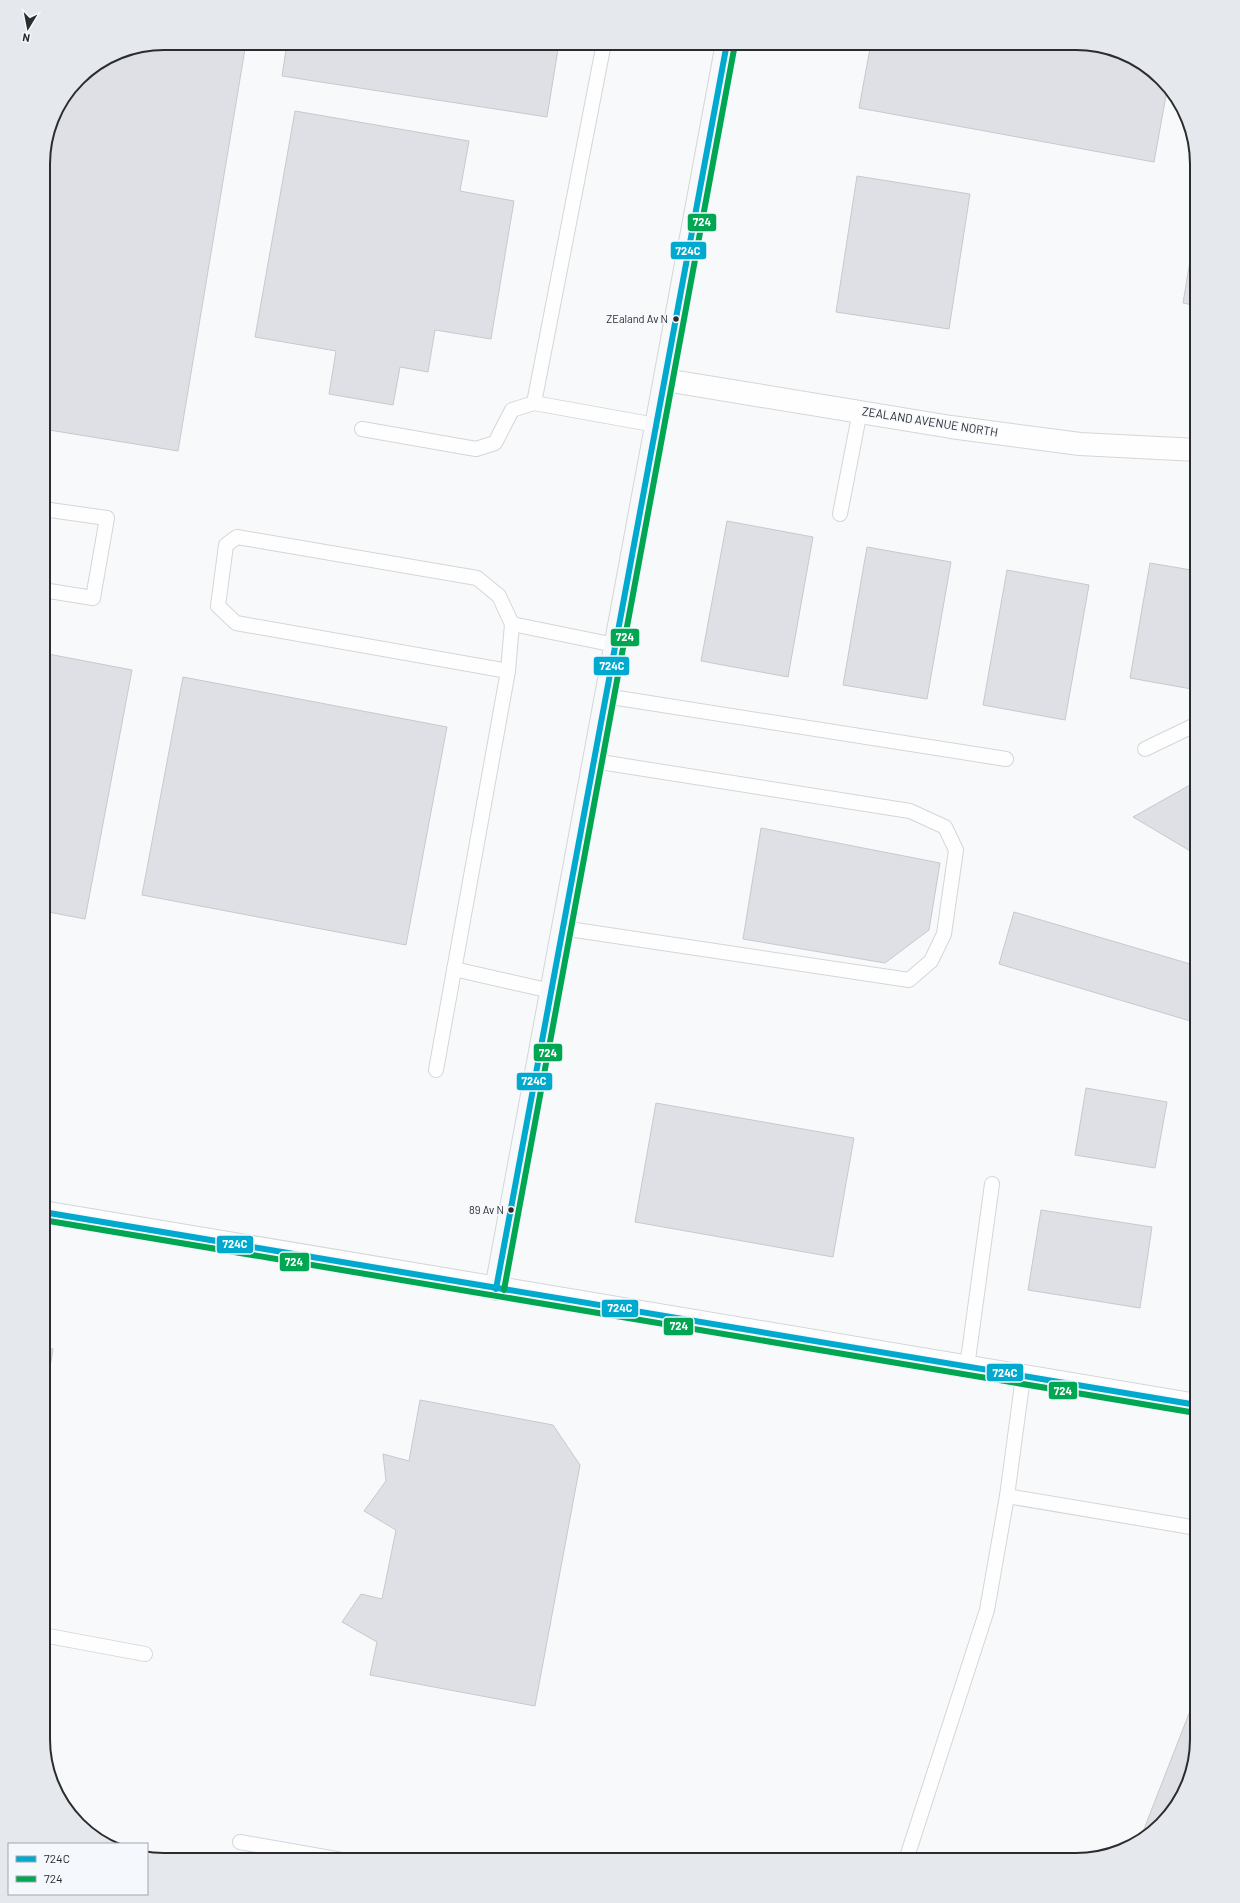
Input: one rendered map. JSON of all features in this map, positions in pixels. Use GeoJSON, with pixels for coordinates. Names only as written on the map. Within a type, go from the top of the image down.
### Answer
{"type":"FeatureCollection","features":[{"type":"Feature","properties":{"kind":"street"},"geometry":{"type":"LineString","coordinates":[[496,1289],[726,50]]}},
{"type":"Feature","properties":{"kind":"street","name":"ZEALAND AVENUE NORTH"},"geometry":{"type":"LineString","coordinates":[[665,380],[951,427],[1080,444],[1190,450]]}},
{"type":"Feature","properties":{"kind":"street"},"geometry":{"type":"LineString","coordinates":[[50,1213],[496,1289],[670,1315],[1023,1377],[1190,1404]]}},
{"type":"Feature","properties":{"kind":"lane"},"geometry":{"type":"LineString","coordinates":[[534,403],[603,50]]}},
{"type":"Feature","properties":{"kind":"lane"},"geometry":{"type":"LineString","coordinates":[[362,430],[476,449],[495,443],[512,410],[534,403],[656,425]]}},
{"type":"Feature","properties":{"kind":"lane"},"geometry":{"type":"LineString","coordinates":[[840,514],[860,411]]}},
{"type":"Feature","properties":{"kind":"lane"},"geometry":{"type":"LineString","coordinates":[[50,510],[107,518],[93,598],[50,591]]}},
{"type":"Feature","properties":{"kind":"lane"},"geometry":{"type":"LineString","coordinates":[[436,1070],[508,671],[512,624],[499,596],[477,578],[237,537],[226,545],[218,606],[236,623],[508,671]]}},
{"type":"Feature","properties":{"kind":"lane"},"geometry":{"type":"LineString","coordinates":[[512,624],[615,645]]}},
{"type":"Feature","properties":{"kind":"lane"},"geometry":{"type":"LineString","coordinates":[[605,696],[1006,759]]}},
{"type":"Feature","properties":{"kind":"lane"},"geometry":{"type":"LineString","coordinates":[[1145,749],[1190,727]]}},
{"type":"Feature","properties":{"kind":"lane"},"geometry":{"type":"LineString","coordinates":[[562,928],[909,980],[931,961],[944,934],[956,850],[945,827],[910,811],[594,761]]}},
{"type":"Feature","properties":{"kind":"lane"},"geometry":{"type":"LineString","coordinates":[[454,969],[551,991]]}},
{"type":"Feature","properties":{"kind":"lane"},"geometry":{"type":"LineString","coordinates":[[967,1367],[992,1184]]}},
{"type":"Feature","properties":{"kind":"lane"},"geometry":{"type":"LineString","coordinates":[[908,1853],[987,1610],[1007,1496],[1023,1377]]}},
{"type":"Feature","properties":{"kind":"lane"},"geometry":{"type":"LineString","coordinates":[[1007,1496],[1190,1527]]}},
{"type":"Feature","properties":{"kind":"lane"},"geometry":{"type":"LineString","coordinates":[[50,1636],[145,1654]]}},
{"type":"Feature","properties":{"kind":"lane"},"geometry":{"type":"LineString","coordinates":[[240,1842],[302,1853]]}},
{"type":"Feature","properties":{"kind":"building"},"geometry":{"type":"Polygon","coordinates":[[[245,50],[178,451],[50,430],[51,149],[59,120],[69,101],[83,83],[107,65],[134,54],[149,51],[245,50]]]}},
{"type":"Feature","properties":{"kind":"building"},"geometry":{"type":"Polygon","coordinates":[[[286,50],[558,50],[547,117],[282,76],[286,50]]]}},
{"type":"Feature","properties":{"kind":"building"},"geometry":{"type":"Polygon","coordinates":[[[870,50],[1083,50],[1098,52],[1133,65],[1157,83],[1166,95],[1154,162],[859,108],[870,50]]]}},
{"type":"Feature","properties":{"kind":"building"},"geometry":{"type":"Polygon","coordinates":[[[295,111],[469,141],[460,191],[514,201],[491,339],[435,330],[428,372],[400,367],[393,405],[329,394],[336,351],[255,337],[295,111]]]}},
{"type":"Feature","properties":{"kind":"building"},"geometry":{"type":"Polygon","coordinates":[[[857,176],[970,194],[949,329],[836,312],[857,176]]]}},
{"type":"Feature","properties":{"kind":"building"},"geometry":{"type":"Polygon","coordinates":[[[1190,261],[1190,304],[1183,303],[1190,261]]]}},
{"type":"Feature","properties":{"kind":"building"},"geometry":{"type":"Polygon","coordinates":[[[727,521],[813,537],[788,677],[701,661],[727,521]]]}},
{"type":"Feature","properties":{"kind":"building"},"geometry":{"type":"Polygon","coordinates":[[[867,547],[951,562],[927,699],[843,685],[867,547]]]}},
{"type":"Feature","properties":{"kind":"building"},"geometry":{"type":"Polygon","coordinates":[[[1150,563],[1190,570],[1190,689],[1130,678],[1150,563]]]}},
{"type":"Feature","properties":{"kind":"building"},"geometry":{"type":"Polygon","coordinates":[[[1007,570],[1089,585],[1065,720],[983,705],[1007,570]]]}},
{"type":"Feature","properties":{"kind":"building"},"geometry":{"type":"Polygon","coordinates":[[[50,654],[132,670],[85,919],[50,912],[50,654]]]}},
{"type":"Feature","properties":{"kind":"building"},"geometry":{"type":"Polygon","coordinates":[[[183,677],[447,727],[406,945],[142,895],[183,677]]]}},
{"type":"Feature","properties":{"kind":"building"},"geometry":{"type":"Polygon","coordinates":[[[1190,785],[1190,851],[1133,817],[1190,785]]]}},
{"type":"Feature","properties":{"kind":"building"},"geometry":{"type":"Polygon","coordinates":[[[761,828],[940,863],[929,930],[885,963],[743,939],[761,828]]]}},
{"type":"Feature","properties":{"kind":"building"},"geometry":{"type":"Polygon","coordinates":[[[1014,912],[1190,964],[1190,1021],[999,964],[1014,912]]]}},
{"type":"Feature","properties":{"kind":"building"},"geometry":{"type":"Polygon","coordinates":[[[1086,1088],[1167,1102],[1155,1168],[1075,1155],[1086,1088]]]}},
{"type":"Feature","properties":{"kind":"building"},"geometry":{"type":"Polygon","coordinates":[[[656,1103],[854,1138],[833,1257],[635,1222],[656,1103]]]}},
{"type":"Feature","properties":{"kind":"building"},"geometry":{"type":"Polygon","coordinates":[[[1041,1210],[1152,1227],[1140,1308],[1028,1290],[1041,1210]]]}},
{"type":"Feature","properties":{"kind":"building"},"geometry":{"type":"Polygon","coordinates":[[[50,1348],[53,1349],[50,1368],[50,1348]]]}},
{"type":"Feature","properties":{"kind":"building"},"geometry":{"type":"Polygon","coordinates":[[[420,1400],[553,1425],[580,1465],[535,1706],[370,1675],[377,1642],[342,1622],[361,1594],[382,1599],[396,1530],[364,1511],[386,1481],[383,1454],[409,1461],[420,1400]]]}},
{"type":"Feature","properties":{"kind":"building"},"geometry":{"type":"Polygon","coordinates":[[[1190,1711],[1189,1754],[1181,1783],[1175,1796],[1157,1820],[1144,1830],[1190,1711]]]}},
{"type":"Feature","properties":{"kind":"transit line","name":"724C"},"geometry":{"type":"LineString","coordinates":[[496,1289],[726,50]]}},
{"type":"Feature","properties":{"kind":"transit line","name":"724"},"geometry":{"type":"LineString","coordinates":[[504,1290],[734,50]]}},
{"type":"Feature","properties":{"kind":"transit line","name":"724C"},"geometry":{"type":"LineString","coordinates":[[50,1213],[1190,1404]]}},
{"type":"Feature","properties":{"kind":"transit line","name":"724"},"geometry":{"type":"LineString","coordinates":[[50,1221],[1190,1412]]}},
{"type":"Feature","properties":{"kind":"place","name":"ZEaland Av N"},"geometry":{"type":"Point","coordinates":[676,319]}},
{"type":"Feature","properties":{"kind":"place","name":"89 Av N"},"geometry":{"type":"Point","coordinates":[511,1210]}}]}
